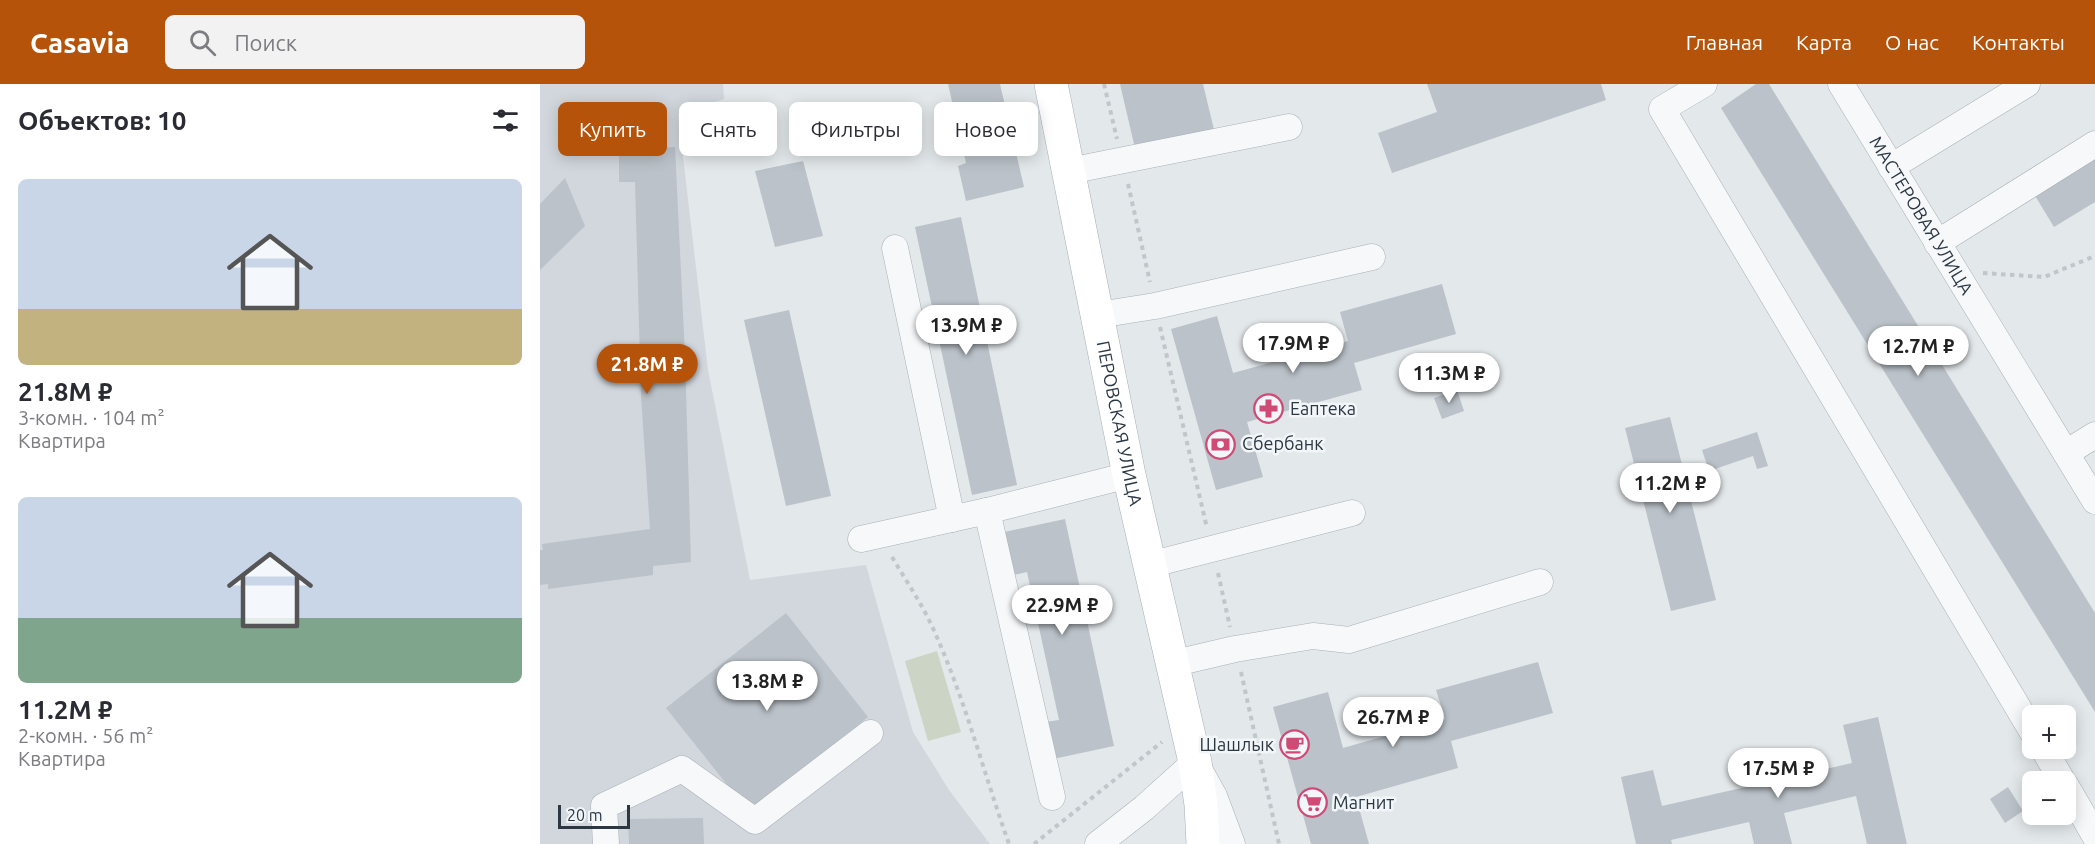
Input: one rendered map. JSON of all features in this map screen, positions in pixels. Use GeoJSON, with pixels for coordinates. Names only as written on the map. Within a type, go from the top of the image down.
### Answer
{"type":"FeatureCollection","features":[{"type":"Feature","properties":{"kind":"main road","name":"ПЕРОВСКАЯ УЛИЦА"},"geometry":{"type":"LineString","coordinates":[[1051,84],[1129,475],[1195,762],[1203,844]]}},
{"type":"Feature","properties":{"kind":"street"},"geometry":{"type":"LineString","coordinates":[[1704,84],[1662,109],[2022,714]]}},
{"type":"Feature","properties":{"kind":"street","name":"МАСТЕРОВАЯ УЛИЦА"},"geometry":{"type":"LineString","coordinates":[[1841,84],[2095,501]]}},
{"type":"Feature","properties":{"kind":"street"},"geometry":{"type":"LineString","coordinates":[[1891,167],[2027,84]]}},
{"type":"Feature","properties":{"kind":"street"},"geometry":{"type":"LineString","coordinates":[[1069,171],[1289,127]]}},
{"type":"Feature","properties":{"kind":"street"},"geometry":{"type":"LineString","coordinates":[[1937,243],[2095,144]]}},
{"type":"Feature","properties":{"kind":"street"},"geometry":{"type":"LineString","coordinates":[[895,248],[952,519]]}},
{"type":"Feature","properties":{"kind":"street"},"geometry":{"type":"LineString","coordinates":[[1098,315],[1155,306],[1372,258]]}},
{"type":"Feature","properties":{"kind":"street"},"geometry":{"type":"LineString","coordinates":[[2066,453],[2095,435]]}},
{"type":"Feature","properties":{"kind":"street"},"geometry":{"type":"LineString","coordinates":[[871,537],[987,511],[1129,475]]}},
{"type":"Feature","properties":{"kind":"street"},"geometry":{"type":"LineString","coordinates":[[987,511],[1052,796]]}},
{"type":"Feature","properties":{"kind":"street"},"geometry":{"type":"LineString","coordinates":[[1149,565],[1352,513]]}},
{"type":"Feature","properties":{"kind":"street"},"geometry":{"type":"LineString","coordinates":[[1171,664],[1235,649],[1313,636],[1349,640],[1540,582]]}},
{"type":"Feature","properties":{"kind":"street"},"geometry":{"type":"LineString","coordinates":[[606,844],[604,806],[682,769],[755,821],[870,733]]}},
{"type":"Feature","properties":{"kind":"street"},"geometry":{"type":"LineString","coordinates":[[1098,844],[1144,808],[1195,762]]}},
{"type":"Feature","properties":{"kind":"street","name":"ПЕРОВСКАЯ УЛИЦА"},"geometry":{"type":"LineString","coordinates":[[1195,762],[1214,796],[1232,844]]}},
{"type":"Feature","properties":{"kind":"street"},"geometry":{"type":"LineString","coordinates":[[2076,803],[2095,836]]}},
{"type":"Feature","properties":{"kind":"path"},"geometry":{"type":"LineString","coordinates":[[1104,84],[1279,844]]}},
{"type":"Feature","properties":{"kind":"path"},"geometry":{"type":"LineString","coordinates":[[1954,271],[2044,277],[2095,256]]}},
{"type":"Feature","properties":{"kind":"path"},"geometry":{"type":"LineString","coordinates":[[871,537],[930,624],[964,709],[1009,844]]}},
{"type":"Feature","properties":{"kind":"path"},"geometry":{"type":"LineString","coordinates":[[1034,844],[1166,739]]}},
{"type":"Feature","properties":{"kind":"shaded area"},"geometry":{"type":"Polygon","coordinates":[[[540,84],[723,84],[724,99],[715,102],[679,102],[679,156],[683,156],[708,370],[750,580],[866,565],[913,732],[949,790],[990,844],[540,844],[540,84]]]}},
{"type":"Feature","properties":{"kind":"green space"},"geometry":{"type":"Polygon","coordinates":[[[937,651],[961,732],[928,741],[905,661],[937,651]]]}},
{"type":"Feature","properties":{"kind":"building"},"geometry":{"type":"Polygon","coordinates":[[[948,84],[1000,84],[1004,102],[952,102],[948,84]]]}},
{"type":"Feature","properties":{"kind":"building"},"geometry":{"type":"Polygon","coordinates":[[[1120,84],[1203,84],[1216,138],[1137,157],[1120,84]]]}},
{"type":"Feature","properties":{"kind":"building"},"geometry":{"type":"Polygon","coordinates":[[[1427,84],[1601,84],[1606,100],[1392,173],[1378,133],[1437,112],[1427,84]]]}},
{"type":"Feature","properties":{"kind":"building"},"geometry":{"type":"Polygon","coordinates":[[[1756,84],[1769,84],[2095,613],[2095,712],[1721,108],[1756,84]]]}},
{"type":"Feature","properties":{"kind":"building"},"geometry":{"type":"Polygon","coordinates":[[[667,147],[675,147],[685,356],[691,562],[653,566],[653,575],[548,589],[548,584],[540,585],[542,544],[650,529],[641,396],[635,182],[619,182],[619,156],[667,156],[667,147]]]}},
{"type":"Feature","properties":{"kind":"building"},"geometry":{"type":"Polygon","coordinates":[[[2095,150],[2095,202],[2054,227],[2031,189],[2095,150]]]}},
{"type":"Feature","properties":{"kind":"building"},"geometry":{"type":"Polygon","coordinates":[[[964,156],[1017,156],[1024,187],[966,201],[958,166],[966,163],[964,156]]]}},
{"type":"Feature","properties":{"kind":"building"},"geometry":{"type":"Polygon","coordinates":[[[803,161],[823,236],[775,247],[755,171],[803,161]]]}},
{"type":"Feature","properties":{"kind":"building"},"geometry":{"type":"Polygon","coordinates":[[[565,178],[585,226],[540,270],[540,204],[565,178]]]}},
{"type":"Feature","properties":{"kind":"building"},"geometry":{"type":"Polygon","coordinates":[[[961,217],[1017,485],[972,495],[915,227],[961,217]]]}},
{"type":"Feature","properties":{"kind":"building"},"geometry":{"type":"Polygon","coordinates":[[[1442,284],[1456,334],[1354,363],[1362,390],[1247,422],[1263,477],[1216,490],[1171,329],[1217,316],[1233,373],[1348,341],[1340,312],[1442,284]]]}},
{"type":"Feature","properties":{"kind":"building"},"geometry":{"type":"Polygon","coordinates":[[[789,310],[831,496],[786,506],[744,320],[789,310]]]}},
{"type":"Feature","properties":{"kind":"building"},"geometry":{"type":"Polygon","coordinates":[[[1457,390],[1464,411],[1442,419],[1434,398],[1457,390]]]}},
{"type":"Feature","properties":{"kind":"building"},"geometry":{"type":"Polygon","coordinates":[[[1670,417],[1716,600],[1671,611],[1625,428],[1670,417]]]}},
{"type":"Feature","properties":{"kind":"building"},"geometry":{"type":"Polygon","coordinates":[[[1757,432],[1768,466],[1757,469],[1753,456],[1709,471],[1702,450],[1757,432]]]}},
{"type":"Feature","properties":{"kind":"building"},"geometry":{"type":"Polygon","coordinates":[[[1065,519],[1114,746],[1053,759],[1045,722],[1059,720],[1027,572],[1009,576],[1000,533],[1065,519]]]}},
{"type":"Feature","properties":{"kind":"building"},"geometry":{"type":"Polygon","coordinates":[[[786,613],[868,717],[748,811],[666,708],[786,613]]]}},
{"type":"Feature","properties":{"kind":"building"},"geometry":{"type":"Polygon","coordinates":[[[1538,662],[1553,713],[1451,741],[1458,768],[1356,797],[1369,844],[1311,844],[1273,707],[1328,692],[1343,748],[1445,719],[1436,690],[1538,662]]]}},
{"type":"Feature","properties":{"kind":"building"},"geometry":{"type":"Polygon","coordinates":[[[1878,717],[1907,844],[1867,844],[1856,796],[1784,813],[1792,844],[1754,844],[1749,822],[1671,840],[1672,844],[1636,844],[1621,777],[1653,770],[1662,806],[1852,763],[1843,725],[1878,717]]]}},
{"type":"Feature","properties":{"kind":"building"},"geometry":{"type":"Polygon","coordinates":[[[2008,787],[2022,812],[2005,823],[1990,799],[2008,787]]]}},
{"type":"Feature","properties":{"kind":"building"},"geometry":{"type":"Polygon","coordinates":[[[703,818],[704,844],[629,844],[628,819],[703,818]]]}},
{"type":"Feature","properties":{"kind":"place","name":"Еаптека"},"geometry":{"type":"Point","coordinates":[1269,409]}},
{"type":"Feature","properties":{"kind":"place","name":"Сбербанк"},"geometry":{"type":"Point","coordinates":[1221,444]}},
{"type":"Feature","properties":{"kind":"place","name":"Шашлык"},"geometry":{"type":"Point","coordinates":[1295,745]}},
{"type":"Feature","properties":{"kind":"place","name":"Магнит"},"geometry":{"type":"Point","coordinates":[1312,803]}}]}
